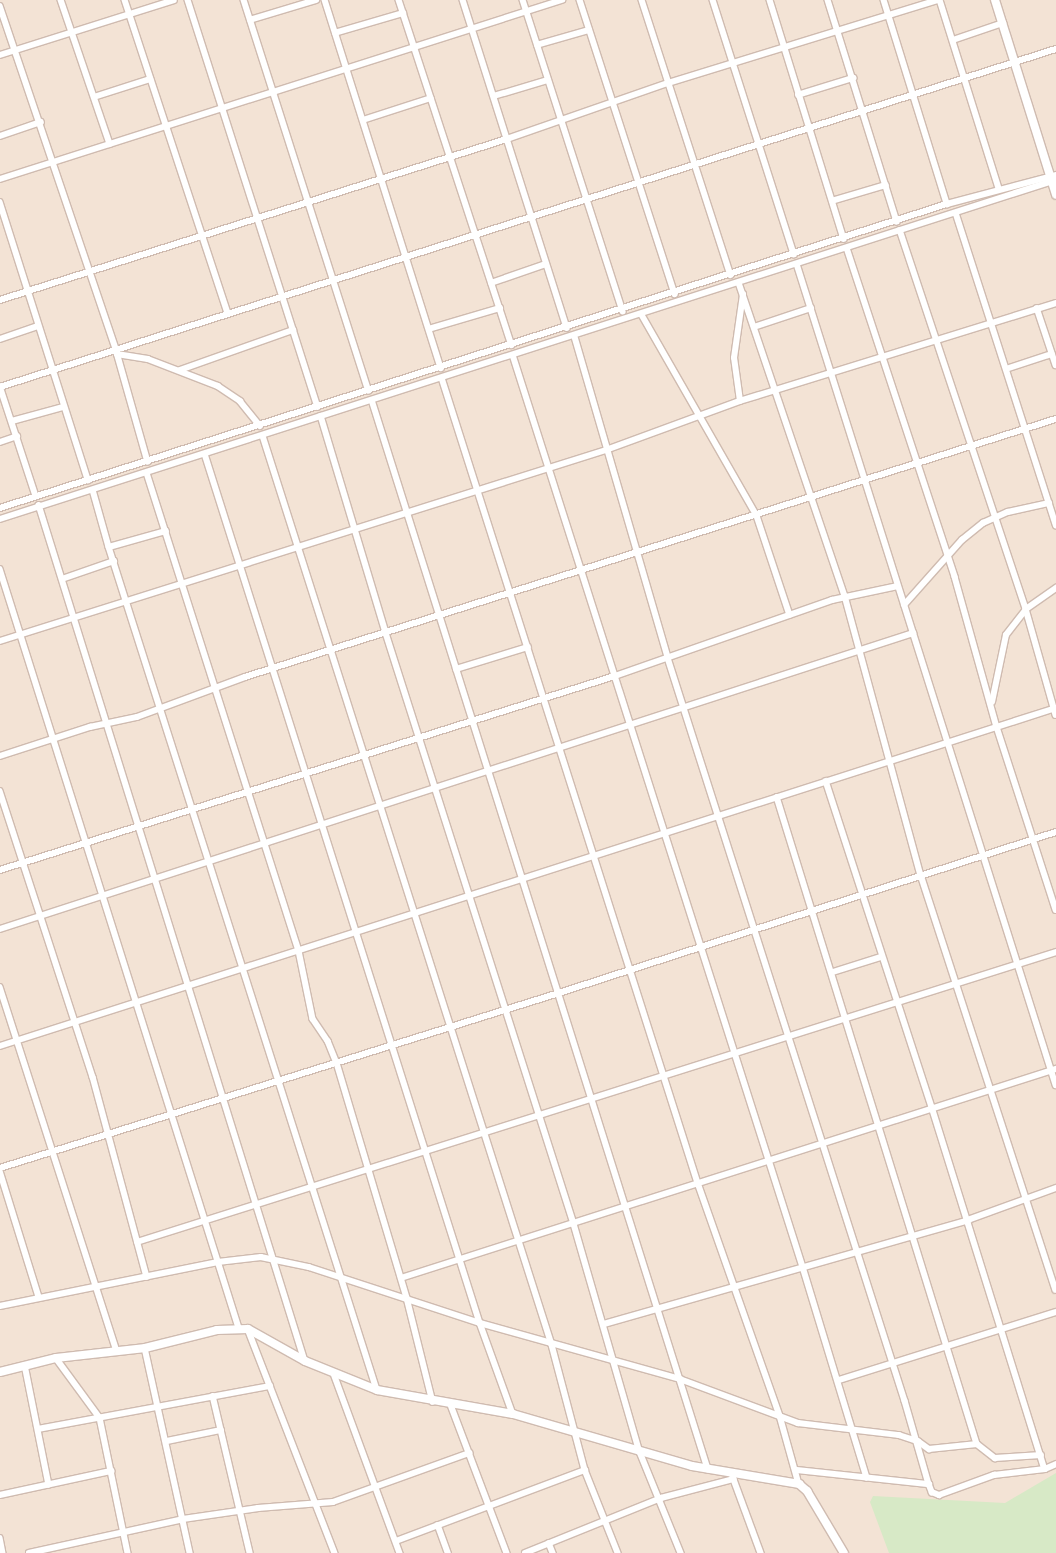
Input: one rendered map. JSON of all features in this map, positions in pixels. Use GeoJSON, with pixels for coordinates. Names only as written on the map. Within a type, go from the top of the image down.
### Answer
{"type":"FeatureCollection","features":[{"type":"Feature","properties":{"kind":"street"},"geometry":{"type":"LineString","coordinates":[[61,0],[110,144]]}},
{"type":"Feature","properties":{"kind":"street"},"geometry":{"type":"LineString","coordinates":[[125,0],[164,125],[228,313]]}},
{"type":"Feature","properties":{"kind":"street"},"geometry":{"type":"LineString","coordinates":[[0,55],[174,0]]}},
{"type":"Feature","properties":{"kind":"street"},"geometry":{"type":"LineString","coordinates":[[188,0],[318,407]]}},
{"type":"Feature","properties":{"kind":"street"},"geometry":{"type":"LineString","coordinates":[[244,0],[369,391]]}},
{"type":"Feature","properties":{"kind":"street"},"geometry":{"type":"LineString","coordinates":[[250,20],[316,0]]}},
{"type":"Feature","properties":{"kind":"street"},"geometry":{"type":"LineString","coordinates":[[325,0],[441,368]]}},
{"type":"Feature","properties":{"kind":"street"},"geometry":{"type":"LineString","coordinates":[[398,0],[512,345]]}},
{"type":"Feature","properties":{"kind":"street"},"geometry":{"type":"LineString","coordinates":[[463,0],[567,328]]}},
{"type":"Feature","properties":{"kind":"street"},"geometry":{"type":"LineString","coordinates":[[523,0],[623,311]]}},
{"type":"Feature","properties":{"kind":"street"},"geometry":{"type":"LineString","coordinates":[[0,179],[54,163],[164,125],[562,0]]}},
{"type":"Feature","properties":{"kind":"street"},"geometry":{"type":"LineString","coordinates":[[580,0],[675,294]]}},
{"type":"Feature","properties":{"kind":"street"},"geometry":{"type":"LineString","coordinates":[[642,0],[731,275]]}},
{"type":"Feature","properties":{"kind":"street"},"geometry":{"type":"LineString","coordinates":[[713,0],[794,254]]}},
{"type":"Feature","properties":{"kind":"street"},"geometry":{"type":"LineString","coordinates":[[770,0],[844,238]]}},
{"type":"Feature","properties":{"kind":"street"},"geometry":{"type":"LineString","coordinates":[[828,0],[897,221]]}},
{"type":"Feature","properties":{"kind":"street"},"geometry":{"type":"LineString","coordinates":[[884,0],[947,204]]}},
{"type":"Feature","properties":{"kind":"street"},"geometry":{"type":"LineString","coordinates":[[0,300],[450,158],[613,103],[668,82],[939,0],[966,79],[999,188]]}},
{"type":"Feature","properties":{"kind":"street"},"geometry":{"type":"LineString","coordinates":[[995,0],[1054,178],[1056,195]]}},
{"type":"Feature","properties":{"kind":"street"},"geometry":{"type":"LineString","coordinates":[[0,6],[41,122],[116,352],[148,462]]}},
{"type":"Feature","properties":{"kind":"street"},"geometry":{"type":"LineString","coordinates":[[335,33],[403,13]]}},
{"type":"Feature","properties":{"kind":"street"},"geometry":{"type":"LineString","coordinates":[[953,40],[1003,23]]}},
{"type":"Feature","properties":{"kind":"street"},"geometry":{"type":"LineString","coordinates":[[537,45],[589,30]]}},
{"type":"Feature","properties":{"kind":"street"},"geometry":{"type":"LineString","coordinates":[[36,496],[0,386],[116,352],[282,295],[334,280],[639,181],[914,96],[1056,49]]}},
{"type":"Feature","properties":{"kind":"street"},"geometry":{"type":"LineString","coordinates":[[798,95],[853,78]]}},
{"type":"Feature","properties":{"kind":"street"},"geometry":{"type":"LineString","coordinates":[[94,97],[150,79]]}},
{"type":"Feature","properties":{"kind":"street"},"geometry":{"type":"LineString","coordinates":[[494,96],[548,80]]}},
{"type":"Feature","properties":{"kind":"street"},"geometry":{"type":"LineString","coordinates":[[363,120],[430,98]]}},
{"type":"Feature","properties":{"kind":"street"},"geometry":{"type":"LineString","coordinates":[[0,136],[41,122]]}},
{"type":"Feature","properties":{"kind":"street"},"geometry":{"type":"LineString","coordinates":[[0,508],[623,311],[947,204],[999,188],[1054,178]]}},
{"type":"Feature","properties":{"kind":"street"},"geometry":{"type":"LineString","coordinates":[[0,519],[39,505],[147,473],[642,315],[956,213],[1054,178]]}},
{"type":"Feature","properties":{"kind":"street"},"geometry":{"type":"LineString","coordinates":[[832,201],[886,185]]}},
{"type":"Feature","properties":{"kind":"street"},"geometry":{"type":"LineString","coordinates":[[0,202],[2,216],[88,480]]}},
{"type":"Feature","properties":{"kind":"street"},"geometry":{"type":"LineString","coordinates":[[956,213],[1056,525]]}},
{"type":"Feature","properties":{"kind":"street"},"geometry":{"type":"LineString","coordinates":[[0,1046],[594,858],[889,761],[1055,710],[1026,609],[970,446],[900,230]]}},
{"type":"Feature","properties":{"kind":"street"},"geometry":{"type":"LineString","coordinates":[[847,248],[916,463],[948,555],[997,727],[1056,910]]}},
{"type":"Feature","properties":{"kind":"street"},"geometry":{"type":"LineString","coordinates":[[491,283],[546,264]]}},
{"type":"Feature","properties":{"kind":"street"},"geometry":{"type":"LineString","coordinates":[[797,264],[1018,966],[1054,1069],[1056,1085]]}},
{"type":"Feature","properties":{"kind":"street"},"geometry":{"type":"LineString","coordinates":[[739,283],[845,596],[921,875],[1028,1198],[1056,1290]]}},
{"type":"Feature","properties":{"kind":"street"},"geometry":{"type":"LineString","coordinates":[[740,401],[734,358],[743,295]]}},
{"type":"Feature","properties":{"kind":"street"},"geometry":{"type":"LineString","coordinates":[[0,641],[606,450],[740,401],[832,375],[1056,303]]}},
{"type":"Feature","properties":{"kind":"street"},"geometry":{"type":"LineString","coordinates":[[429,329],[500,308]]}},
{"type":"Feature","properties":{"kind":"street"},"geometry":{"type":"LineString","coordinates":[[754,326],[811,308]]}},
{"type":"Feature","properties":{"kind":"street"},"geometry":{"type":"LineString","coordinates":[[1037,308],[1056,365]]}},
{"type":"Feature","properties":{"kind":"street"},"geometry":{"type":"LineString","coordinates":[[642,315],[701,415],[757,516],[790,615]]}},
{"type":"Feature","properties":{"kind":"street"},"geometry":{"type":"LineString","coordinates":[[0,339],[38,326]]}},
{"type":"Feature","properties":{"kind":"street"},"geometry":{"type":"LineString","coordinates":[[180,370],[293,330]]}},
{"type":"Feature","properties":{"kind":"street"},"geometry":{"type":"LineString","coordinates":[[575,336],[606,450],[668,658],[918,1441],[932,1492],[939,1495],[994,1475],[1045,1469],[1056,1464]]}},
{"type":"Feature","properties":{"kind":"street"},"geometry":{"type":"LineString","coordinates":[[116,352],[180,370],[218,386],[240,400],[260,426]]}},
{"type":"Feature","properties":{"kind":"street"},"geometry":{"type":"LineString","coordinates":[[1006,369],[1052,354]]}},
{"type":"Feature","properties":{"kind":"street"},"geometry":{"type":"LineString","coordinates":[[513,355],[839,1380],[867,1478]]}},
{"type":"Feature","properties":{"kind":"street"},"geometry":{"type":"LineString","coordinates":[[442,378],[698,1183],[780,1416],[797,1470],[799,1484]]}},
{"type":"Feature","properties":{"kind":"street"},"geometry":{"type":"LineString","coordinates":[[372,400],[438,617],[473,720],[625,1207],[660,1310],[708,1470]]}},
{"type":"Feature","properties":{"kind":"street"},"geometry":{"type":"LineString","coordinates":[[12,421],[64,407]]}},
{"type":"Feature","properties":{"kind":"street"},"geometry":{"type":"LineString","coordinates":[[321,416],[434,789],[574,1224],[616,1362],[640,1452],[661,1498],[681,1553]]}},
{"type":"Feature","properties":{"kind":"street"},"geometry":{"type":"LineString","coordinates":[[0,756],[54,738],[159,709],[275,667],[438,617],[636,552],[757,516],[812,496],[1056,419]]}},
{"type":"Feature","properties":{"kind":"street"},"geometry":{"type":"LineString","coordinates":[[0,442],[16,436]]}},
{"type":"Feature","properties":{"kind":"street"},"geometry":{"type":"LineString","coordinates":[[263,436],[364,754],[413,916],[552,1345],[585,1470],[618,1553]]}},
{"type":"Feature","properties":{"kind":"street"},"geometry":{"type":"LineString","coordinates":[[205,454],[275,667],[480,1323],[513,1414]]}},
{"type":"Feature","properties":{"kind":"street"},"geometry":{"type":"LineString","coordinates":[[147,473],[299,951],[313,1019],[328,1041],[337,1063],[407,1298],[433,1402]]}},
{"type":"Feature","properties":{"kind":"street"},"geometry":{"type":"LineString","coordinates":[[93,490],[159,709],[244,969],[339,1277],[377,1390]]}},
{"type":"Feature","properties":{"kind":"street"},"geometry":{"type":"LineString","coordinates":[[904,605],[948,555],[974,529],[994,518],[1049,503]]}},
{"type":"Feature","properties":{"kind":"street"},"geometry":{"type":"LineString","coordinates":[[39,505],[225,1096],[305,1361]]}},
{"type":"Feature","properties":{"kind":"street"},"geometry":{"type":"LineString","coordinates":[[109,547],[166,531]]}},
{"type":"Feature","properties":{"kind":"street"},"geometry":{"type":"LineString","coordinates":[[62,579],[114,561]]}},
{"type":"Feature","properties":{"kind":"street"},"geometry":{"type":"LineString","coordinates":[[0,569],[239,1328]]}},
{"type":"Feature","properties":{"kind":"street"},"geometry":{"type":"LineString","coordinates":[[0,870],[614,676],[845,596],[898,586]]}},
{"type":"Feature","properties":{"kind":"street"},"geometry":{"type":"LineString","coordinates":[[992,705],[1001,647],[1012,625],[1026,609],[1056,588]]}},
{"type":"Feature","properties":{"kind":"street"},"geometry":{"type":"LineString","coordinates":[[0,928],[323,823],[860,653],[913,634]]}},
{"type":"Feature","properties":{"kind":"street"},"geometry":{"type":"LineString","coordinates":[[456,669],[528,647]]}},
{"type":"Feature","properties":{"kind":"street"},"geometry":{"type":"LineString","coordinates":[[826,782],[896,1003],[932,1107],[1045,1469]]}},
{"type":"Feature","properties":{"kind":"street"},"geometry":{"type":"LineString","coordinates":[[0,791],[108,1134],[147,1277]]}},
{"type":"Feature","properties":{"kind":"street"},"geometry":{"type":"LineString","coordinates":[[776,797],[848,1019],[978,1444],[995,1458],[1041,1455]]}},
{"type":"Feature","properties":{"kind":"street"},"geometry":{"type":"LineString","coordinates":[[39,1297],[0,1169],[173,1115],[225,1096],[559,993],[1056,832]]}},
{"type":"Feature","properties":{"kind":"street"},"geometry":{"type":"LineString","coordinates":[[137,1242],[958,983],[1018,966],[1056,952]]}},
{"type":"Feature","properties":{"kind":"street"},"geometry":{"type":"LineString","coordinates":[[833,972],[881,957]]}},
{"type":"Feature","properties":{"kind":"street"},"geometry":{"type":"LineString","coordinates":[[0,987],[94,1287],[117,1352]]}},
{"type":"Feature","properties":{"kind":"street"},"geometry":{"type":"LineString","coordinates":[[401,1278],[1054,1069]]}},
{"type":"Feature","properties":{"kind":"street"},"geometry":{"type":"LineString","coordinates":[[604,1324],[660,1310],[856,1251],[968,1220],[1056,1188]]}},
{"type":"Feature","properties":{"kind":"street"},"geometry":{"type":"LineString","coordinates":[[0,1306],[218,1262],[261,1257],[339,1277],[552,1345],[680,1379],[798,1423],[899,1435],[918,1441],[928,1449],[978,1444]]}},
{"type":"Feature","properties":{"kind":"street"},"geometry":{"type":"LineString","coordinates":[[839,1380],[1056,1312]]}},
{"type":"Feature","properties":{"kind":"street"},"geometry":{"type":"LineString","coordinates":[[0,1371],[56,1358],[145,1348],[239,1328],[248,1329],[305,1361],[377,1390],[433,1402],[513,1414],[640,1452],[733,1476],[799,1484],[807,1491],[844,1553]]}},
{"type":"Feature","properties":{"kind":"street"},"geometry":{"type":"LineString","coordinates":[[248,1329],[334,1553]]}},
{"type":"Feature","properties":{"kind":"street"},"geometry":{"type":"LineString","coordinates":[[145,1348],[167,1441],[190,1553]]}},
{"type":"Feature","properties":{"kind":"street"},"geometry":{"type":"LineString","coordinates":[[56,1358],[100,1418],[128,1553]]}},
{"type":"Feature","properties":{"kind":"street"},"geometry":{"type":"LineString","coordinates":[[25,1365],[49,1485]]}},
{"type":"Feature","properties":{"kind":"street"},"geometry":{"type":"LineString","coordinates":[[334,1374],[400,1553]]}},
{"type":"Feature","properties":{"kind":"street"},"geometry":{"type":"LineString","coordinates":[[38,1430],[270,1386]]}},
{"type":"Feature","properties":{"kind":"street"},"geometry":{"type":"LineString","coordinates":[[213,1396],[250,1553]]}},
{"type":"Feature","properties":{"kind":"street"},"geometry":{"type":"LineString","coordinates":[[452,1405],[507,1553]]}},
{"type":"Feature","properties":{"kind":"street"},"geometry":{"type":"LineString","coordinates":[[167,1441],[221,1430]]}},
{"type":"Feature","properties":{"kind":"street"},"geometry":{"type":"LineString","coordinates":[[29,1553],[182,1519],[240,1510],[317,1505],[376,1489],[469,1453]]}},
{"type":"Feature","properties":{"kind":"street"},"geometry":{"type":"LineString","coordinates":[[396,1541],[585,1470]]}},
{"type":"Feature","properties":{"kind":"street"},"geometry":{"type":"LineString","coordinates":[[797,1470],[929,1484]]}},
{"type":"Feature","properties":{"kind":"street"},"geometry":{"type":"LineString","coordinates":[[0,1495],[111,1471]]}},
{"type":"Feature","properties":{"kind":"street"},"geometry":{"type":"LineString","coordinates":[[525,1553],[661,1498],[733,1476]]}},
{"type":"Feature","properties":{"kind":"street"},"geometry":{"type":"LineString","coordinates":[[733,1476],[762,1553]]}},
{"type":"Feature","properties":{"kind":"street"},"geometry":{"type":"LineString","coordinates":[[438,1525],[448,1553]]}},
{"type":"Feature","properties":{"kind":"street"},"geometry":{"type":"LineString","coordinates":[[0,1538],[3,1553]]}},
{"type":"Feature","properties":{"kind":"street"},"geometry":{"type":"LineString","coordinates":[[549,1543],[553,1553]]}},
{"type":"Feature","properties":{"kind":"shaded area"},"geometry":{"type":"Polygon","coordinates":[[[0,0],[1056,0],[1056,1553],[0,1553],[0,0]]]}},
{"type":"Feature","properties":{"kind":"green space"},"geometry":{"type":"Polygon","coordinates":[[[1056,1473],[1056,1553],[889,1553],[870,1502],[873,1496],[1005,1503],[1056,1473]]]}}]}
